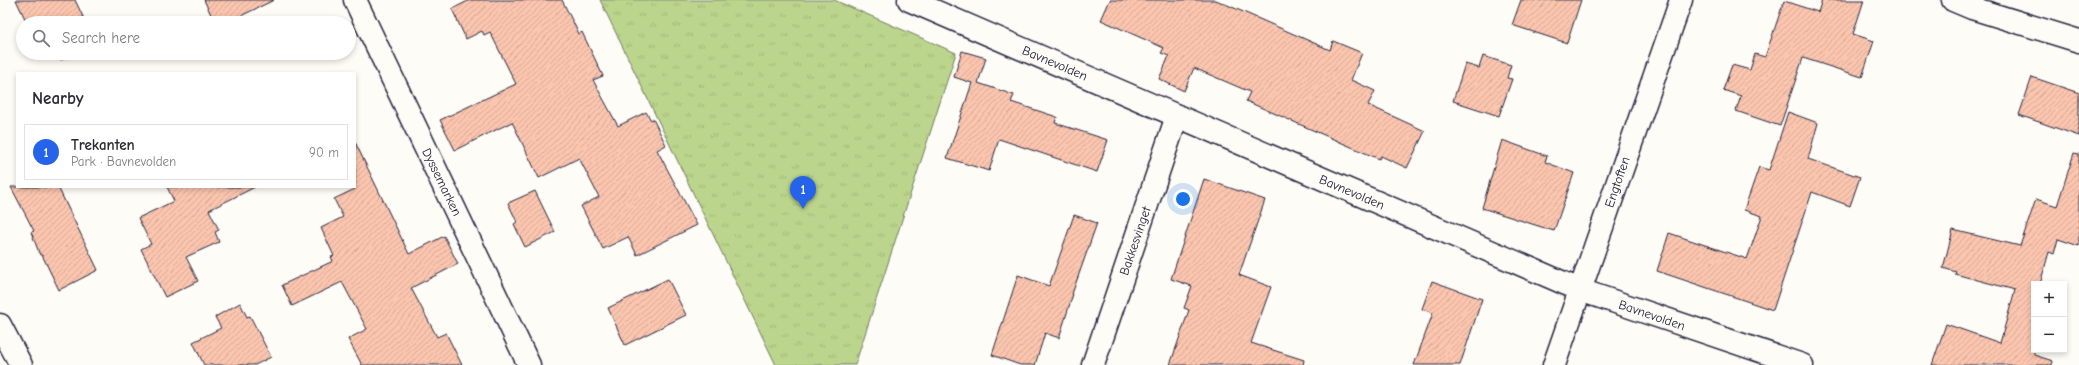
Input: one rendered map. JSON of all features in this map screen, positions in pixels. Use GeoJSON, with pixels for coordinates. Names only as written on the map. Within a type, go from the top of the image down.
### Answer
{"type":"FeatureCollection","features":[{"type":"Feature","properties":{"kind":"street","name":"Dyssemarken"},"geometry":{"type":"LineString","coordinates":[[355,0],[529,365]]}},
{"type":"Feature","properties":{"kind":"street","name":"Bavnevolden"},"geometry":{"type":"LineString","coordinates":[[909,0],[1580,290],[1802,365]]}},
{"type":"Feature","properties":{"kind":"street","name":"Engtoften"},"geometry":{"type":"LineString","coordinates":[[1554,365],[1680,0]]}},
{"type":"Feature","properties":{"kind":"street"},"geometry":{"type":"LineString","coordinates":[[1953,0],[1972,8],[2079,41]]}},
{"type":"Feature","properties":{"kind":"street","name":"Bakkesvinget"},"geometry":{"type":"LineString","coordinates":[[1093,365],[1177,116]]}},
{"type":"Feature","properties":{"kind":"street"},"geometry":{"type":"LineString","coordinates":[[0,325],[21,365]]}},
{"type":"Feature","properties":{"kind":"green space"},"geometry":{"type":"Polygon","coordinates":[[[600,0],[834,0],[956,53],[855,365],[776,365],[600,0]]]}},
{"type":"Feature","properties":{"kind":"building"},"geometry":{"type":"Polygon","coordinates":[[[16,0],[75,0],[83,16],[24,16],[16,0]]]}},
{"type":"Feature","properties":{"kind":"building"},"geometry":{"type":"Polygon","coordinates":[[[204,0],[274,0],[241,16],[212,16],[204,0]]]}},
{"type":"Feature","properties":{"kind":"building"},"geometry":{"type":"Polygon","coordinates":[[[470,0],[562,0],[579,34],[582,32],[603,76],[593,80],[618,126],[646,112],[651,120],[653,119],[666,145],[657,150],[697,225],[637,255],[628,237],[603,249],[581,206],[599,197],[579,158],[539,178],[512,122],[455,150],[440,120],[516,84],[490,32],[484,35],[482,31],[466,39],[452,9],[470,0]]]}},
{"type":"Feature","properties":{"kind":"building"},"geometry":{"type":"Polygon","coordinates":[[[1110,0],[1216,0],[1330,50],[1333,41],[1362,53],[1351,80],[1375,91],[1368,105],[1425,131],[1407,168],[1381,156],[1379,159],[1246,101],[1250,92],[1194,68],[1184,91],[1159,79],[1169,56],[1161,53],[1164,48],[1101,20],[1110,0]]]}},
{"type":"Feature","properties":{"kind":"building"},"geometry":{"type":"Polygon","coordinates":[[[1521,0],[1581,0],[1567,43],[1512,25],[1521,0]]]}},
{"type":"Feature","properties":{"kind":"building"},"geometry":{"type":"Polygon","coordinates":[[[1822,0],[1864,0],[1853,34],[1874,41],[1862,77],[1803,58],[1780,126],[1736,111],[1741,96],[1723,90],[1732,65],[1750,70],[1755,54],[1765,57],[1784,1],[1818,12],[1822,0]]]}},
{"type":"Feature","properties":{"kind":"building"},"geometry":{"type":"Polygon","coordinates":[[[962,51],[986,58],[978,83],[1014,95],[1011,102],[1057,117],[1055,123],[1108,140],[1097,172],[999,139],[989,171],[947,158],[972,83],[954,77],[962,51]]]}},
{"type":"Feature","properties":{"kind":"building"},"geometry":{"type":"Polygon","coordinates":[[[1483,56],[1511,65],[1507,78],[1512,79],[1499,116],[1453,101],[1465,64],[1479,68],[1483,56]]]}},
{"type":"Feature","properties":{"kind":"building"},"geometry":{"type":"Polygon","coordinates":[[[2032,77],[2079,93],[2079,136],[2019,115],[2032,77]]]}},
{"type":"Feature","properties":{"kind":"building"},"geometry":{"type":"Polygon","coordinates":[[[1788,112],[1818,123],[1808,159],[1860,177],[1850,206],[1812,192],[1773,310],[1657,271],[1669,233],[1747,259],[1762,216],[1744,210],[1759,167],[1769,170],[1788,112]]]}},
{"type":"Feature","properties":{"kind":"building"},"geometry":{"type":"Polygon","coordinates":[[[1502,140],[1547,156],[1545,162],[1574,173],[1554,231],[1482,208],[1502,140]]]}},
{"type":"Feature","properties":{"kind":"building"},"geometry":{"type":"Polygon","coordinates":[[[356,144],[409,254],[444,236],[458,264],[411,288],[437,337],[446,333],[462,365],[362,365],[348,339],[367,329],[342,282],[292,306],[282,285],[333,261],[331,257],[334,256],[321,228],[343,217],[334,199],[355,189],[356,144]]]}},
{"type":"Feature","properties":{"kind":"building"},"geometry":{"type":"Polygon","coordinates":[[[2074,153],[2079,154],[2079,246],[2058,239],[2054,254],[2049,252],[2041,281],[2031,281],[2031,353],[2053,361],[2052,365],[1932,365],[1946,324],[2000,343],[2015,290],[1955,274],[1956,272],[1943,268],[1953,230],[2020,246],[2036,199],[2057,206],[2074,153]]]}},
{"type":"Feature","properties":{"kind":"building"},"geometry":{"type":"Polygon","coordinates":[[[1204,179],[1265,200],[1239,275],[1271,287],[1251,343],[1304,360],[1303,365],[1170,365],[1189,310],[1184,308],[1192,286],[1171,279],[1204,179]]]}},
{"type":"Feature","properties":{"kind":"building"},"geometry":{"type":"Polygon","coordinates":[[[11,187],[58,188],[98,270],[59,290],[42,255],[40,255],[31,232],[34,231],[11,187]]]}},
{"type":"Feature","properties":{"kind":"building"},"geometry":{"type":"Polygon","coordinates":[[[168,188],[253,188],[209,210],[219,230],[215,232],[219,242],[186,257],[198,281],[165,297],[141,249],[151,244],[138,218],[174,201],[168,188]]]}},
{"type":"Feature","properties":{"kind":"building"},"geometry":{"type":"Polygon","coordinates":[[[535,191],[555,232],[525,247],[514,224],[517,222],[508,203],[535,191]]]}},
{"type":"Feature","properties":{"kind":"building"},"geometry":{"type":"Polygon","coordinates":[[[1074,215],[1097,223],[1072,294],[1059,338],[1045,333],[1035,365],[1020,365],[992,355],[1018,275],[1049,286],[1074,215]]]}},
{"type":"Feature","properties":{"kind":"building"},"geometry":{"type":"Polygon","coordinates":[[[668,279],[686,315],[625,345],[608,308],[668,279]]]}},
{"type":"Feature","properties":{"kind":"building"},"geometry":{"type":"Polygon","coordinates":[[[1432,281],[1482,299],[1460,365],[1414,365],[1433,313],[1422,309],[1432,281]]]}},
{"type":"Feature","properties":{"kind":"building"},"geometry":{"type":"Polygon","coordinates":[[[240,303],[247,317],[250,316],[271,357],[255,365],[204,365],[193,342],[221,328],[215,317],[240,303]]]}},
{"type":"Feature","properties":{"kind":"place","name":"Trekanten"},"geometry":{"type":"Point","coordinates":[803,209]}}]}
